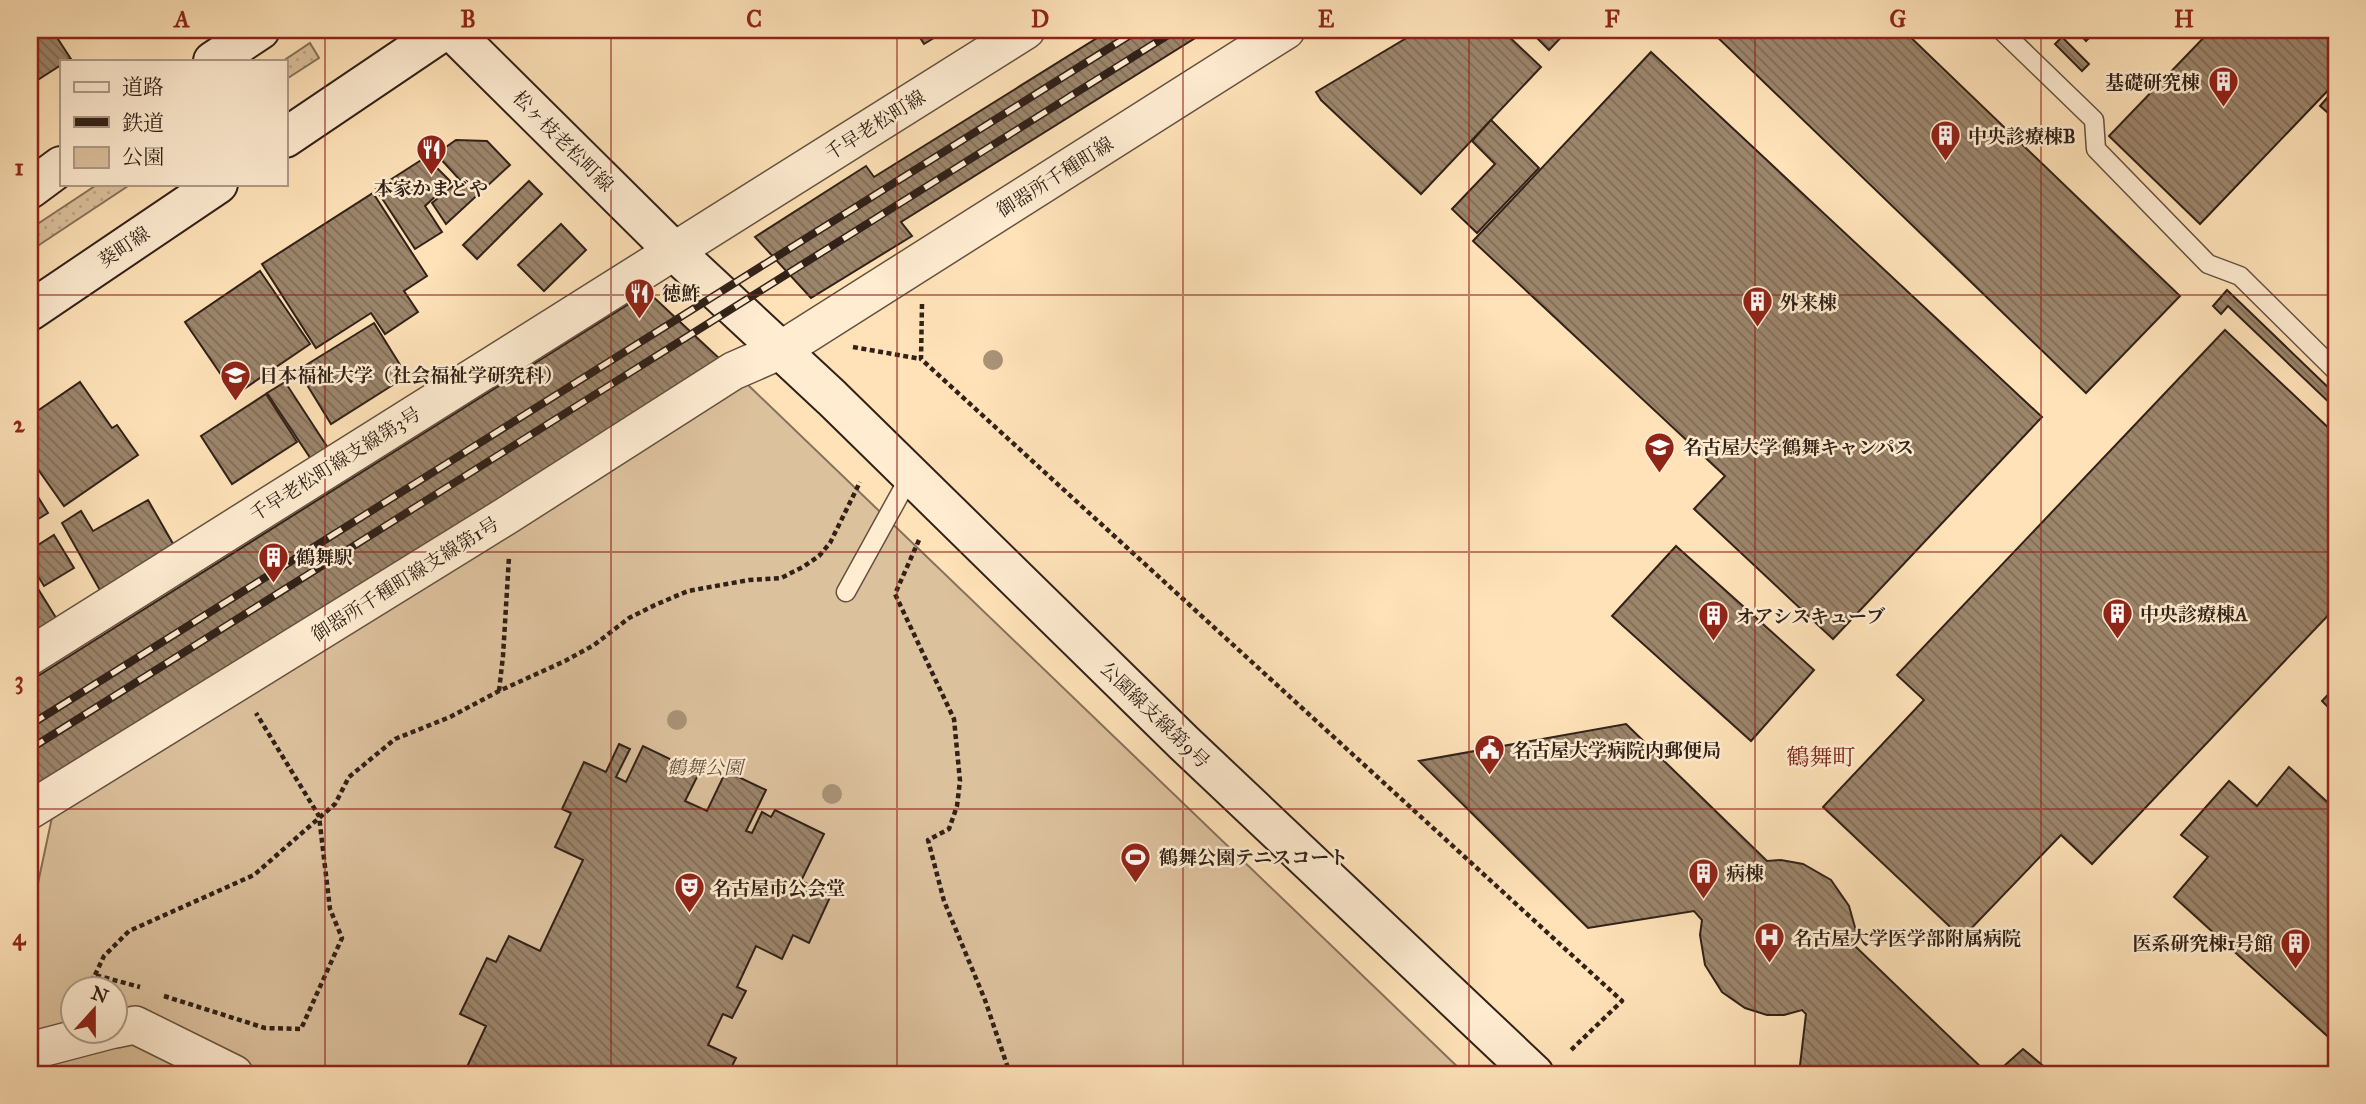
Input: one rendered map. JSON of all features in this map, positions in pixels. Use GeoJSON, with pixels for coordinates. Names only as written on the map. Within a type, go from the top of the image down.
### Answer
{"type":"FeatureCollection","features":[{"type":"Feature","properties":{"kind":"street"},"geometry":{"type":"LineString","coordinates":[[215,60],[260,30]]}},
{"type":"Feature","properties":{"kind":"street"},"geometry":{"type":"LineString","coordinates":[[287,137],[444,30]]}},
{"type":"Feature","properties":{"kind":"street","name":"松ヶ枝老松町線"},"geometry":{"type":"LineString","coordinates":[[451,30],[674,252],[781,350]]}},
{"type":"Feature","properties":{"kind":"street","name":"千早老松町線"},"geometry":{"type":"LineString","coordinates":[[674,252],[1026,30]]}},
{"type":"Feature","properties":{"kind":"street","name":"御器所千種町線"},"geometry":{"type":"LineString","coordinates":[[781,350],[836,335],[1286,30]]}},
{"type":"Feature","properties":{"kind":"street"},"geometry":{"type":"LineString","coordinates":[[30,188],[60,167]]}},
{"type":"Feature","properties":{"kind":"street","name":"葵町線"},"geometry":{"type":"LineString","coordinates":[[30,311],[215,186]]}},
{"type":"Feature","properties":{"kind":"street","name":"千早老松町線支線第3号"},"geometry":{"type":"LineString","coordinates":[[30,656],[674,252]]}},
{"type":"Feature","properties":{"kind":"street","name":"公園線支線第9号"},"geometry":{"type":"LineString","coordinates":[[781,350],[1184,743],[1534,1074]]}},
{"type":"Feature","properties":{"kind":"street","name":"御器所千種町線支線第1号"},"geometry":{"type":"LineString","coordinates":[[30,810],[733,372],[781,350]]}},
{"type":"Feature","properties":{"kind":"street"},"geometry":{"type":"LineString","coordinates":[[130,1026],[135,1025],[234,1074]]}},
{"type":"Feature","properties":{"kind":"street"},"geometry":{"type":"LineString","coordinates":[[30,1051],[60,1044]]}},
{"type":"Feature","properties":{"kind":"lane"},"geometry":{"type":"LineString","coordinates":[[2001,30],[2094,120],[2096,149],[2208,264],[2240,276],[2336,370]]}},
{"type":"Feature","properties":{"kind":"lane"},"geometry":{"type":"LineString","coordinates":[[846,592],[910,475]]}},
{"type":"Feature","properties":{"kind":"path"},"geometry":{"type":"LineString","coordinates":[[921,359],[922,295]]}},
{"type":"Feature","properties":{"kind":"path"},"geometry":{"type":"LineString","coordinates":[[836,335],[921,359],[1622,1001],[1570,1051]]}},
{"type":"Feature","properties":{"kind":"path"},"geometry":{"type":"LineString","coordinates":[[95,974],[104,956],[129,931],[254,875],[335,804],[349,778],[395,739],[450,717],[565,661],[594,645],[629,618],[688,592],[749,580],[781,578],[803,567],[819,556],[830,543],[860,482]]}},
{"type":"Feature","properties":{"kind":"path"},"geometry":{"type":"LineString","coordinates":[[919,540],[895,594],[954,719],[960,781],[957,806],[949,829],[928,840],[944,901],[985,1000],[1010,1074]]}},
{"type":"Feature","properties":{"kind":"path"},"geometry":{"type":"LineString","coordinates":[[499,691],[509,550]]}},
{"type":"Feature","properties":{"kind":"path"},"geometry":{"type":"LineString","coordinates":[[157,993],[265,1028],[301,1029],[342,938],[330,909],[319,816],[255,713]]}},
{"type":"Feature","properties":{"kind":"path"},"geometry":{"type":"LineString","coordinates":[[130,985],[145,989]]}},
{"type":"Feature","properties":{"kind":"green space"},"geometry":{"type":"Polygon","coordinates":[[[310,43],[319,58],[287,79],[287,60],[284,60],[310,43]]]}},
{"type":"Feature","properties":{"kind":"green space"},"geometry":{"type":"Polygon","coordinates":[[[95,186],[128,186],[30,251],[30,229],[95,186]]]}},
{"type":"Feature","properties":{"kind":"green space","name":"鶴舞公園"},"geometry":{"type":"Polygon","coordinates":[[[746,383],[1465,1074],[30,1074],[30,887],[38,883],[54,808],[746,383]]]}},
{"type":"Feature","properties":{"kind":"building"},"geometry":{"type":"Polygon","coordinates":[[[30,30],[52,30],[71,59],[60,60],[60,66],[30,85],[30,30]]]}},
{"type":"Feature","properties":{"kind":"building"},"geometry":{"type":"Polygon","coordinates":[[[915,30],[947,30],[924,44],[915,30]]]}},
{"type":"Feature","properties":{"kind":"building"},"geometry":{"type":"Polygon","coordinates":[[[1110,30],[1208,30],[901,222],[912,236],[811,298],[755,237],[866,166],[874,177],[1110,30]]]}},
{"type":"Feature","properties":{"kind":"building"},"geometry":{"type":"Polygon","coordinates":[[[1420,30],[1502,30],[1541,67],[1421,194],[1321,100],[1316,92],[1420,30]]]}},
{"type":"Feature","properties":{"kind":"building"},"geometry":{"type":"Polygon","coordinates":[[[1529,30],[1568,30],[1549,50],[1529,30]]]}},
{"type":"Feature","properties":{"kind":"building","name":"中央診療棟B"},"geometry":{"type":"Polygon","coordinates":[[[1710,30],[1903,30],[2180,296],[2086,393],[1710,30]]]}},
{"type":"Feature","properties":{"kind":"building"},"geometry":{"type":"Polygon","coordinates":[[[2076,30],[2097,30],[2086,41],[2076,30]]]}},
{"type":"Feature","properties":{"kind":"building","name":"基礎研究棟"},"geometry":{"type":"Polygon","coordinates":[[[2211,30],[2336,30],[2336,82],[2200,224],[2109,136],[2211,30]]]}},
{"type":"Feature","properties":{"kind":"building"},"geometry":{"type":"Polygon","coordinates":[[[2062,37],[2089,64],[2082,71],[2055,44],[2062,37]]]}},
{"type":"Feature","properties":{"kind":"building","name":"外来棟"},"geometry":{"type":"Polygon","coordinates":[[[1651,52],[2042,417],[1833,639],[1694,509],[1725,476],[1473,241],[1651,52]]]}},
{"type":"Feature","properties":{"kind":"building"},"geometry":{"type":"Polygon","coordinates":[[[2336,88],[2336,120],[2320,106],[2336,88]]]}},
{"type":"Feature","properties":{"kind":"building"},"geometry":{"type":"Polygon","coordinates":[[[1491,120],[1539,168],[1477,233],[1452,209],[1495,164],[1472,141],[1491,120]]]}},
{"type":"Feature","properties":{"kind":"building"},"geometry":{"type":"Polygon","coordinates":[[[456,140],[487,141],[510,165],[446,224],[432,203],[460,180],[436,154],[456,140]]]}},
{"type":"Feature","properties":{"kind":"building"},"geometry":{"type":"Polygon","coordinates":[[[426,157],[451,182],[425,206],[442,232],[415,249],[376,189],[426,157]]]}},
{"type":"Feature","properties":{"kind":"building"},"geometry":{"type":"Polygon","coordinates":[[[529,181],[542,194],[477,259],[463,245],[529,181]]]}},
{"type":"Feature","properties":{"kind":"building"},"geometry":{"type":"Polygon","coordinates":[[[373,193],[427,276],[404,291],[418,312],[385,334],[371,313],[316,348],[262,264],[373,193]]]}},
{"type":"Feature","properties":{"kind":"building"},"geometry":{"type":"Polygon","coordinates":[[[561,224],[586,250],[544,291],[518,265],[561,224]]]}},
{"type":"Feature","properties":{"kind":"building"},"geometry":{"type":"Polygon","coordinates":[[[260,271],[310,344],[235,395],[185,322],[260,271]]]}},
{"type":"Feature","properties":{"kind":"building"},"geometry":{"type":"Polygon","coordinates":[[[2227,290],[2336,395],[2336,409],[2228,306],[2221,314],[2213,306],[2227,290]]]}},
{"type":"Feature","properties":{"kind":"building","name":"鶴舞駅"},"geometry":{"type":"Polygon","coordinates":[[[648,292],[721,360],[30,791],[30,681],[648,292]]]}},
{"type":"Feature","properties":{"kind":"building"},"geometry":{"type":"Polygon","coordinates":[[[374,323],[407,376],[331,424],[298,370],[374,323]]]}},
{"type":"Feature","properties":{"kind":"building","name":"中央診療棟A"},"geometry":{"type":"Polygon","coordinates":[[[2225,330],[2336,435],[2336,607],[2092,864],[2061,835],[1962,938],[1823,807],[1924,700],[1897,675],[2225,330]]]}},
{"type":"Feature","properties":{"kind":"building"},"geometry":{"type":"Polygon","coordinates":[[[80,382],[112,428],[117,425],[138,455],[64,506],[30,458],[30,416],[80,382]]]}},
{"type":"Feature","properties":{"kind":"building"},"geometry":{"type":"Polygon","coordinates":[[[285,382],[328,448],[311,459],[267,393],[285,382]]]}},
{"type":"Feature","properties":{"kind":"building"},"geometry":{"type":"Polygon","coordinates":[[[266,394],[297,442],[232,484],[201,436],[266,394]]]}},
{"type":"Feature","properties":{"kind":"building"},"geometry":{"type":"Polygon","coordinates":[[[30,484],[48,513],[30,524],[30,484]]]}},
{"type":"Feature","properties":{"kind":"building"},"geometry":{"type":"Polygon","coordinates":[[[148,500],[176,549],[101,592],[62,523],[81,511],[93,531],[148,500]]]}},
{"type":"Feature","properties":{"kind":"building"},"geometry":{"type":"Polygon","coordinates":[[[54,535],[74,568],[44,586],[30,563],[30,550],[54,535]]]}},
{"type":"Feature","properties":{"kind":"building","name":"オアシスキューブ"},"geometry":{"type":"Polygon","coordinates":[[[1676,546],[1814,670],[1751,741],[1612,616],[1676,546]]]}},
{"type":"Feature","properties":{"kind":"building"},"geometry":{"type":"Polygon","coordinates":[[[30,576],[58,621],[30,639],[30,576]]]}},
{"type":"Feature","properties":{"kind":"building"},"geometry":{"type":"Polygon","coordinates":[[[2336,686],[2336,715],[2322,701],[2336,686]]]}},
{"type":"Feature","properties":{"kind":"building","name":"病棟"},"geometry":{"type":"Polygon","coordinates":[[[1626,724],[1767,861],[1781,860],[1803,864],[1831,880],[1849,906],[1856,931],[1856,947],[1985,1071],[1984,1074],[1799,1074],[1806,1014],[1802,1010],[1784,1015],[1767,1015],[1745,1008],[1722,992],[1705,965],[1700,935],[1702,920],[1694,911],[1588,928],[1419,761],[1626,724]]]}},
{"type":"Feature","properties":{"kind":"building","name":"名古屋市公会堂"},"geometry":{"type":"Polygon","coordinates":[[[619,744],[630,749],[616,777],[626,782],[643,746],[699,773],[685,801],[707,811],[726,771],[766,790],[746,831],[752,833],[762,812],[771,817],[775,810],[824,834],[801,881],[831,895],[809,943],[793,935],[782,959],[756,946],[737,987],[746,991],[732,1018],[723,1014],[708,1045],[736,1058],[728,1074],[478,1074],[466,1069],[486,1026],[460,1014],[487,958],[496,962],[509,936],[540,951],[583,860],[555,847],[571,813],[562,809],[584,762],[606,772],[619,744]]]}},
{"type":"Feature","properties":{"kind":"building","name":"医系研究棟1号館"},"geometry":{"type":"Polygon","coordinates":[[[2289,767],[2336,810],[2336,1044],[2174,897],[2208,857],[2181,835],[2229,781],[2257,806],[2289,767]]]}},
{"type":"Feature","properties":{"kind":"building"},"geometry":{"type":"Polygon","coordinates":[[[2023,1049],[2053,1074],[1995,1074],[2023,1049]]]}},
{"type":"Feature","properties":{"kind":"railway"},"geometry":{"type":"LineString","coordinates":[[30,725],[1138,30]]}},
{"type":"Feature","properties":{"kind":"railway"},"geometry":{"type":"LineString","coordinates":[[30,749],[1176,30]]}},
{"type":"Feature","properties":{"kind":"place","name":"基礎研究棟"},"geometry":{"type":"Point","coordinates":[2223,109]}},
{"type":"Feature","properties":{"kind":"place","name":"中央診療棟B"},"geometry":{"type":"Point","coordinates":[1945,163]}},
{"type":"Feature","properties":{"kind":"place","name":"本家かまどや"},"geometry":{"type":"Point","coordinates":[431,176]}},
{"type":"Feature","properties":{"kind":"place","name":"徳鮓"},"geometry":{"type":"Point","coordinates":[639,320]}},
{"type":"Feature","properties":{"kind":"place","name":"外来棟"},"geometry":{"type":"Point","coordinates":[1757,329]}},
{"type":"Feature","properties":{"kind":"place","name":"日本福祉大学（社会福祉学研究科）"},"geometry":{"type":"Point","coordinates":[236,402]}},
{"type":"Feature","properties":{"kind":"place","name":"名古屋大学 鶴舞キャンパス"},"geometry":{"type":"Point","coordinates":[1660,474]}},
{"type":"Feature","properties":{"kind":"place","name":"鶴舞駅"},"geometry":{"type":"Point","coordinates":[273,584]}},
{"type":"Feature","properties":{"kind":"place","name":"中央診療棟A"},"geometry":{"type":"Point","coordinates":[2117,641]}},
{"type":"Feature","properties":{"kind":"place","name":"オアシスキューブ"},"geometry":{"type":"Point","coordinates":[1713,643]}},
{"type":"Feature","properties":{"kind":"place","name":"名古屋大学病院内郵便局"},"geometry":{"type":"Point","coordinates":[1489,777]}},
{"type":"Feature","properties":{"kind":"place","name":"鶴舞公園テニスコート"},"geometry":{"type":"Point","coordinates":[1136,884]}},
{"type":"Feature","properties":{"kind":"place","name":"病棟"},"geometry":{"type":"Point","coordinates":[1703,900]}},
{"type":"Feature","properties":{"kind":"place","name":"名古屋市公会堂"},"geometry":{"type":"Point","coordinates":[689,915]}},
{"type":"Feature","properties":{"kind":"place","name":"名古屋大学医学部附属病院"},"geometry":{"type":"Point","coordinates":[1770,965]}},
{"type":"Feature","properties":{"kind":"place","name":"医系研究棟1号館"},"geometry":{"type":"Point","coordinates":[2296,970]}},
{"type":"Feature","properties":{"kind":"district","name":"鶴舞町"},"geometry":{"type":"Point","coordinates":[1821,757]}}]}
